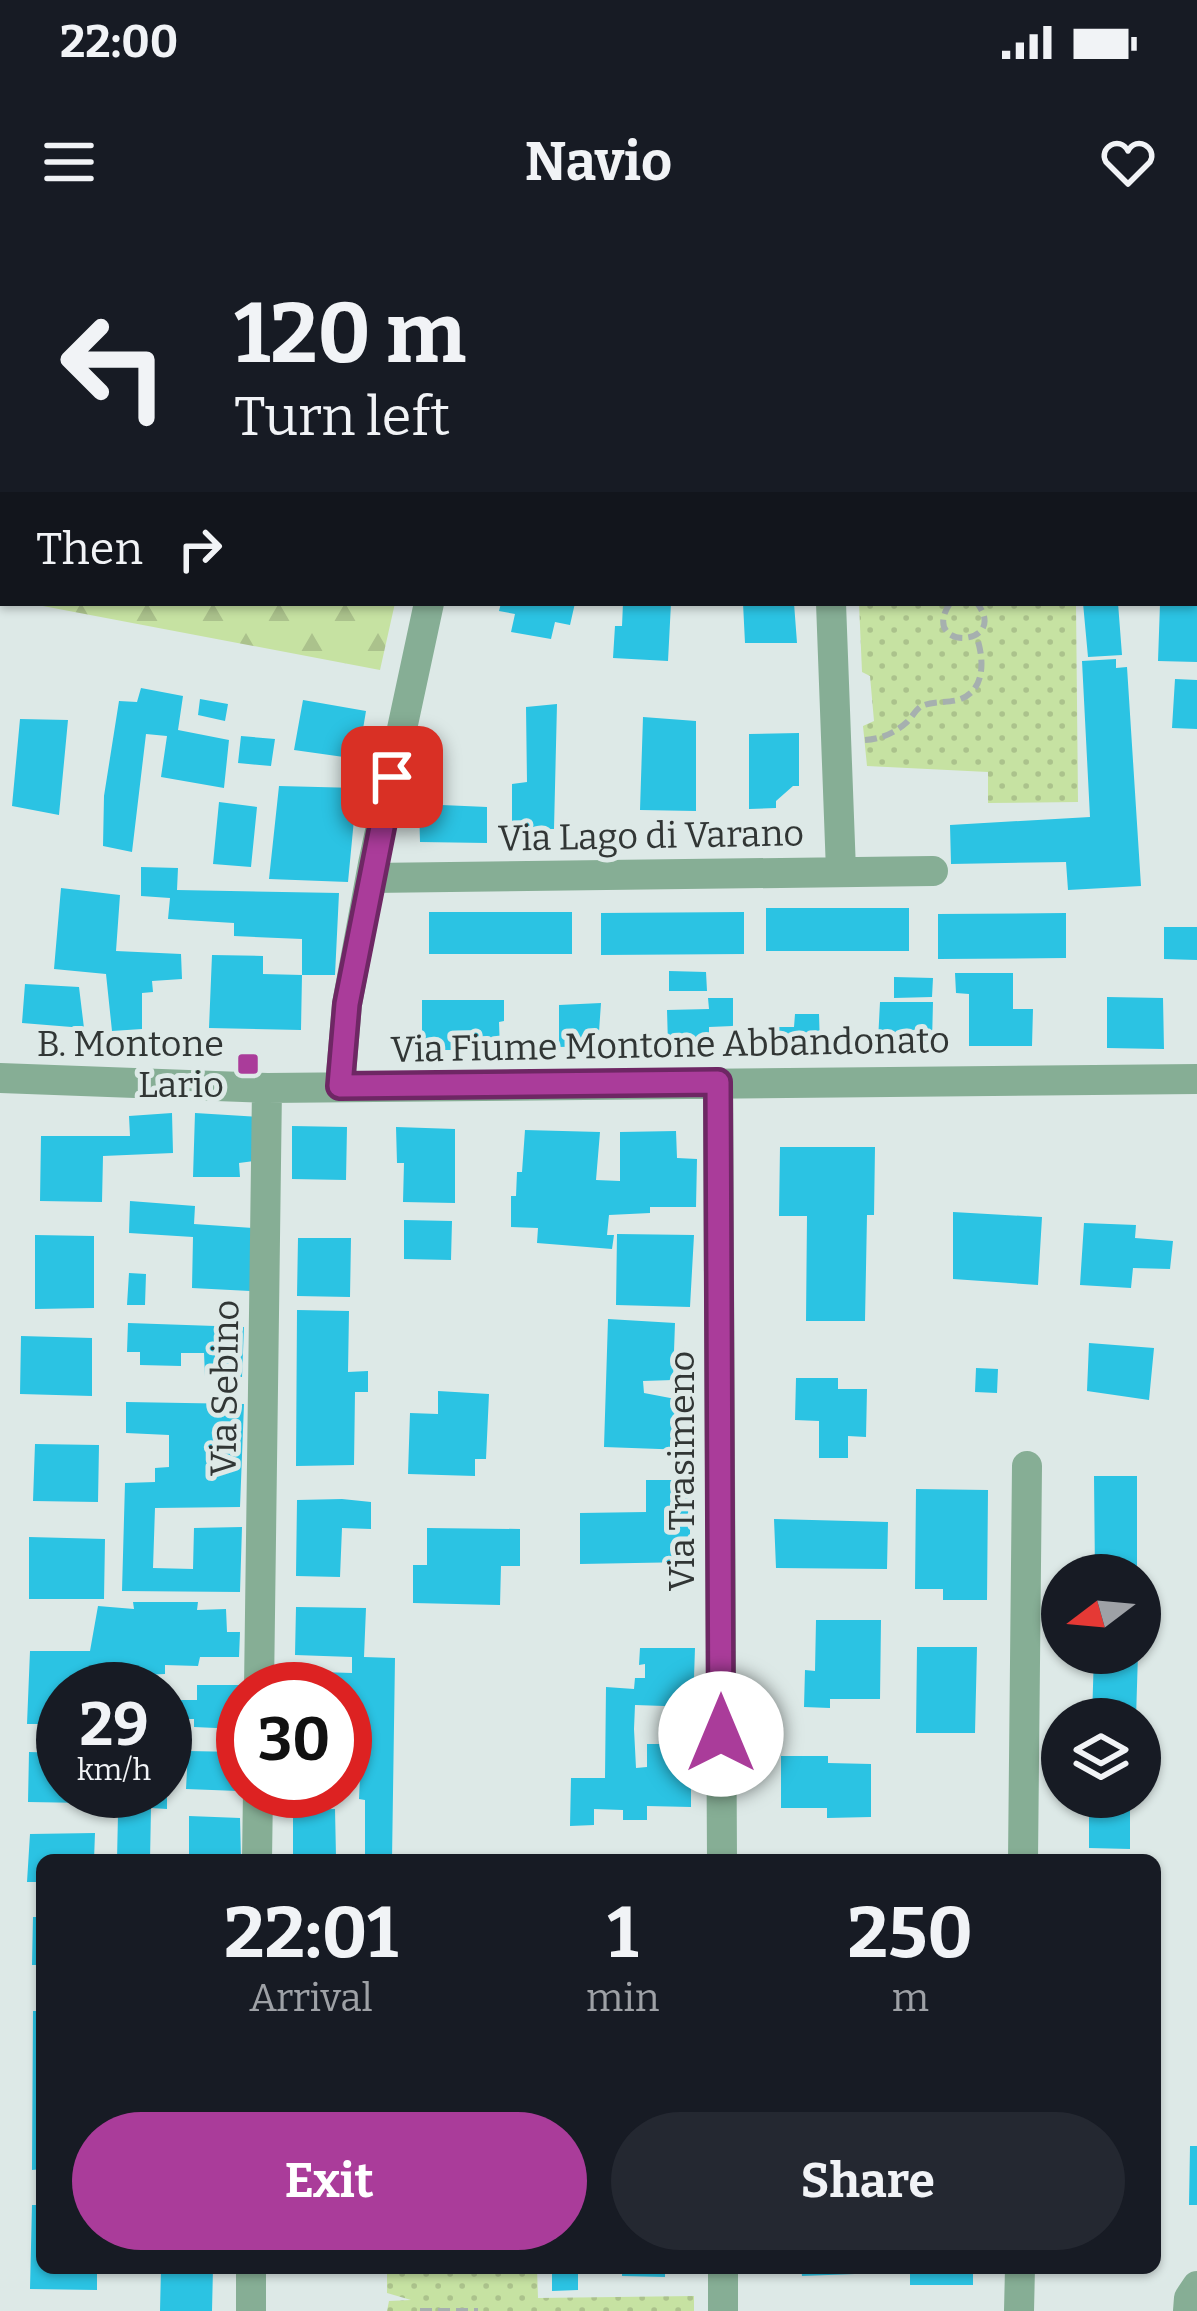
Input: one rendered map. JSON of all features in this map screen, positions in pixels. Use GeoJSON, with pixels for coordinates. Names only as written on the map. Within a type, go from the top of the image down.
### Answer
{"type":"FeatureCollection","features":[{"type":"Feature","properties":{"kind":"street"},"geometry":{"type":"LineString","coordinates":[[340,1086],[347,1004],[370,878],[428,606]]}},
{"type":"Feature","properties":{"kind":"street"},"geometry":{"type":"LineString","coordinates":[[831,606],[841,872]]}},
{"type":"Feature","properties":{"kind":"street","name":"Via Lago di Varano"},"geometry":{"type":"LineString","coordinates":[[370,878],[933,871]]}},
{"type":"Feature","properties":{"kind":"street","name":"Via Fiume Montone Abbandonato"},"geometry":{"type":"LineString","coordinates":[[0,1078],[267,1088],[1197,1079]]}},
{"type":"Feature","properties":{"kind":"street","name":"Via Trasimeno"},"geometry":{"type":"LineString","coordinates":[[718,1082],[722,1854]]}},
{"type":"Feature","properties":{"kind":"street","name":"Via Sebino"},"geometry":{"type":"LineString","coordinates":[[259,1662],[267,1088]]}},
{"type":"Feature","properties":{"kind":"street"},"geometry":{"type":"LineString","coordinates":[[1023,1854],[1027,1466]]}},
{"type":"Feature","properties":{"kind":"street"},"geometry":{"type":"LineString","coordinates":[[257,1854],[258,1818]]}},
{"type":"Feature","properties":{"kind":"street"},"geometry":{"type":"LineString","coordinates":[[251,2274],[251,2311]]}},
{"type":"Feature","properties":{"kind":"street"},"geometry":{"type":"LineString","coordinates":[[723,2274],[724,2311]]}},
{"type":"Feature","properties":{"kind":"street"},"geometry":{"type":"LineString","coordinates":[[1019,2311],[1020,2274]]}},
{"type":"Feature","properties":{"kind":"street"},"geometry":{"type":"LineString","coordinates":[[1188,2311],[1197,2286]]}},
{"type":"Feature","properties":{"kind":"path"},"geometry":{"type":"LineString","coordinates":[[948,606],[943,616],[946,629],[963,639],[976,635],[984,624],[978,606]]}},
{"type":"Feature","properties":{"kind":"path"},"geometry":{"type":"LineString","coordinates":[[855,739],[896,732],[920,708],[967,696],[982,671],[983,653],[976,635]]}},
{"type":"Feature","properties":{"kind":"path"},"geometry":{"type":"LineString","coordinates":[[420,2311],[478,2311]]}},
{"type":"Feature","properties":{"kind":"green space"},"geometry":{"type":"Polygon","coordinates":[[[43,606],[394,606],[380,670],[43,606]]]}},
{"type":"Feature","properties":{"kind":"green space"},"geometry":{"type":"Polygon","coordinates":[[[859,606],[1076,606],[1078,802],[988,803],[988,772],[867,766],[863,726],[874,721],[870,676],[862,672],[859,606]]]}},
{"type":"Feature","properties":{"kind":"green space"},"geometry":{"type":"Polygon","coordinates":[[[387,2274],[537,2274],[538,2298],[694,2296],[694,2311],[387,2311],[389,2301],[411,2300],[387,2293],[387,2274]]]}},
{"type":"Feature","properties":{"kind":"building"},"geometry":{"type":"Polygon","coordinates":[[[500,606],[574,606],[570,625],[555,622],[551,639],[511,632],[515,614],[499,611],[500,606]]]}},
{"type":"Feature","properties":{"kind":"building"},"geometry":{"type":"Polygon","coordinates":[[[623,606],[671,606],[668,661],[613,658],[615,626],[622,626],[623,606]]]}},
{"type":"Feature","properties":{"kind":"building"},"geometry":{"type":"Polygon","coordinates":[[[743,606],[794,606],[797,643],[745,643],[743,606]]]}},
{"type":"Feature","properties":{"kind":"building"},"geometry":{"type":"Polygon","coordinates":[[[1083,606],[1118,606],[1122,655],[1088,657],[1083,606]]]}},
{"type":"Feature","properties":{"kind":"building"},"geometry":{"type":"Polygon","coordinates":[[[1160,606],[1197,606],[1197,662],[1158,661],[1160,606]]]}},
{"type":"Feature","properties":{"kind":"building"},"geometry":{"type":"Polygon","coordinates":[[[1116,659],[1116,668],[1127,667],[1141,886],[1068,890],[1066,862],[951,864],[950,825],[1090,817],[1082,661],[1116,659]]]}},
{"type":"Feature","properties":{"kind":"building"},"geometry":{"type":"Polygon","coordinates":[[[1175,679],[1197,680],[1197,729],[1172,728],[1175,679]]]}},
{"type":"Feature","properties":{"kind":"building"},"geometry":{"type":"Polygon","coordinates":[[[141,688],[183,696],[178,730],[229,740],[224,788],[161,777],[167,736],[146,734],[132,852],[103,846],[104,796],[119,701],[137,702],[141,688]]]}},
{"type":"Feature","properties":{"kind":"building"},"geometry":{"type":"Polygon","coordinates":[[[200,699],[228,704],[225,721],[198,715],[200,699]]]}},
{"type":"Feature","properties":{"kind":"building"},"geometry":{"type":"Polygon","coordinates":[[[303,700],[366,711],[358,759],[294,750],[303,700]]]}},
{"type":"Feature","properties":{"kind":"building"},"geometry":{"type":"Polygon","coordinates":[[[557,704],[554,829],[512,829],[512,784],[527,782],[526,707],[557,704]]]}},
{"type":"Feature","properties":{"kind":"building"},"geometry":{"type":"Polygon","coordinates":[[[643,717],[696,721],[696,811],[640,810],[643,717]]]}},
{"type":"Feature","properties":{"kind":"building"},"geometry":{"type":"Polygon","coordinates":[[[20,719],[68,720],[59,815],[12,806],[20,719]]]}},
{"type":"Feature","properties":{"kind":"building"},"geometry":{"type":"Polygon","coordinates":[[[799,733],[799,786],[776,801],[776,808],[749,809],[749,734],[799,733]]]}},
{"type":"Feature","properties":{"kind":"building"},"geometry":{"type":"Polygon","coordinates":[[[241,736],[275,739],[271,766],[238,763],[241,736]]]}},
{"type":"Feature","properties":{"kind":"building"},"geometry":{"type":"Polygon","coordinates":[[[279,786],[357,788],[348,882],[269,879],[279,786]]]}},
{"type":"Feature","properties":{"kind":"building"},"geometry":{"type":"Polygon","coordinates":[[[219,802],[257,807],[251,867],[213,864],[219,802]]]}},
{"type":"Feature","properties":{"kind":"building"},"geometry":{"type":"Polygon","coordinates":[[[419,804],[487,807],[487,843],[420,842],[419,804]]]}},
{"type":"Feature","properties":{"kind":"building"},"geometry":{"type":"Polygon","coordinates":[[[141,867],[178,868],[177,890],[339,893],[335,975],[302,975],[302,939],[234,936],[234,923],[168,919],[170,898],[141,896],[141,867]]]}},
{"type":"Feature","properties":{"kind":"building"},"geometry":{"type":"Polygon","coordinates":[[[61,888],[120,895],[116,951],[181,954],[182,979],[152,981],[153,992],[142,993],[142,1029],[112,1031],[106,974],[54,969],[61,888]]]}},
{"type":"Feature","properties":{"kind":"building"},"geometry":{"type":"Polygon","coordinates":[[[766,908],[909,908],[909,951],[766,951],[766,908]]]}},
{"type":"Feature","properties":{"kind":"building"},"geometry":{"type":"Polygon","coordinates":[[[429,912],[572,912],[572,954],[429,954],[429,912]]]}},
{"type":"Feature","properties":{"kind":"building"},"geometry":{"type":"Polygon","coordinates":[[[744,912],[744,954],[601,955],[601,913],[744,912]]]}},
{"type":"Feature","properties":{"kind":"building"},"geometry":{"type":"Polygon","coordinates":[[[1066,913],[1066,958],[938,959],[938,914],[1066,913]]]}},
{"type":"Feature","properties":{"kind":"building"},"geometry":{"type":"Polygon","coordinates":[[[1164,927],[1197,927],[1197,960],[1164,959],[1164,927]]]}},
{"type":"Feature","properties":{"kind":"building"},"geometry":{"type":"Polygon","coordinates":[[[212,955],[263,956],[263,974],[302,975],[301,1030],[209,1028],[212,955]]]}},
{"type":"Feature","properties":{"kind":"building"},"geometry":{"type":"Polygon","coordinates":[[[669,971],[706,972],[707,991],[669,991],[669,971]]]}},
{"type":"Feature","properties":{"kind":"building"},"geometry":{"type":"Polygon","coordinates":[[[955,973],[1013,973],[1013,1009],[1033,1009],[1032,1046],[969,1046],[969,994],[956,993],[955,973]]]}},
{"type":"Feature","properties":{"kind":"building"},"geometry":{"type":"Polygon","coordinates":[[[894,977],[933,978],[932,997],[894,998],[894,977]]]}},
{"type":"Feature","properties":{"kind":"building"},"geometry":{"type":"Polygon","coordinates":[[[25,984],[79,987],[84,1028],[22,1023],[25,984]]]}},
{"type":"Feature","properties":{"kind":"building"},"geometry":{"type":"Polygon","coordinates":[[[1107,997],[1163,998],[1164,1049],[1107,1048],[1107,997]]]}},
{"type":"Feature","properties":{"kind":"building"},"geometry":{"type":"Polygon","coordinates":[[[708,998],[733,998],[733,1026],[709,1027],[709,1044],[668,1044],[667,1010],[709,1009],[708,998]]]}},
{"type":"Feature","properties":{"kind":"building"},"geometry":{"type":"Polygon","coordinates":[[[422,1000],[504,1000],[500,1050],[422,1050],[422,1000]]]}},
{"type":"Feature","properties":{"kind":"building"},"geometry":{"type":"Polygon","coordinates":[[[880,1002],[933,1002],[932,1042],[878,1041],[880,1002]]]}},
{"type":"Feature","properties":{"kind":"building"},"geometry":{"type":"Polygon","coordinates":[[[601,1003],[598,1046],[559,1047],[559,1005],[601,1003]]]}},
{"type":"Feature","properties":{"kind":"building"},"geometry":{"type":"Polygon","coordinates":[[[795,1014],[819,1014],[820,1047],[773,1048],[773,1027],[794,1027],[795,1014]]]}},
{"type":"Feature","properties":{"kind":"building"},"geometry":{"type":"Polygon","coordinates":[[[172,1113],[173,1153],[103,1156],[102,1202],[40,1201],[41,1136],[130,1136],[129,1116],[172,1113]]]}},
{"type":"Feature","properties":{"kind":"building"},"geometry":{"type":"Polygon","coordinates":[[[195,1113],[260,1117],[262,1160],[239,1163],[240,1177],[193,1177],[195,1113]]]}},
{"type":"Feature","properties":{"kind":"building"},"geometry":{"type":"Polygon","coordinates":[[[292,1126],[347,1127],[346,1180],[292,1179],[292,1126]]]}},
{"type":"Feature","properties":{"kind":"building"},"geometry":{"type":"Polygon","coordinates":[[[396,1127],[455,1129],[455,1203],[403,1202],[404,1163],[397,1163],[396,1127]]]}},
{"type":"Feature","properties":{"kind":"building"},"geometry":{"type":"Polygon","coordinates":[[[525,1130],[600,1132],[596,1180],[620,1181],[620,1132],[676,1131],[677,1158],[697,1159],[696,1207],[650,1207],[650,1213],[609,1215],[607,1235],[614,1235],[612,1249],[537,1243],[538,1228],[511,1227],[511,1196],[516,1196],[517,1172],[522,1172],[525,1130]]]}},
{"type":"Feature","properties":{"kind":"building"},"geometry":{"type":"Polygon","coordinates":[[[780,1147],[875,1147],[874,1215],[867,1215],[865,1321],[806,1321],[807,1216],[779,1216],[780,1147]]]}},
{"type":"Feature","properties":{"kind":"building"},"geometry":{"type":"Polygon","coordinates":[[[130,1201],[195,1206],[194,1224],[253,1228],[250,1291],[192,1288],[193,1237],[129,1233],[130,1201]]]}},
{"type":"Feature","properties":{"kind":"building"},"geometry":{"type":"Polygon","coordinates":[[[953,1212],[1042,1217],[1038,1285],[953,1279],[953,1212]]]}},
{"type":"Feature","properties":{"kind":"building"},"geometry":{"type":"Polygon","coordinates":[[[404,1220],[452,1221],[451,1260],[404,1259],[404,1220]]]}},
{"type":"Feature","properties":{"kind":"building"},"geometry":{"type":"Polygon","coordinates":[[[1084,1223],[1136,1225],[1135,1238],[1173,1241],[1170,1269],[1133,1268],[1131,1288],[1080,1285],[1084,1223]]]}},
{"type":"Feature","properties":{"kind":"building"},"geometry":{"type":"Polygon","coordinates":[[[617,1234],[694,1235],[690,1307],[616,1305],[617,1234]]]}},
{"type":"Feature","properties":{"kind":"building"},"geometry":{"type":"Polygon","coordinates":[[[35,1235],[94,1236],[94,1308],[35,1309],[35,1235]]]}},
{"type":"Feature","properties":{"kind":"building"},"geometry":{"type":"Polygon","coordinates":[[[298,1238],[351,1238],[350,1297],[297,1296],[298,1238]]]}},
{"type":"Feature","properties":{"kind":"building"},"geometry":{"type":"Polygon","coordinates":[[[129,1273],[146,1274],[145,1305],[127,1305],[129,1273]]]}},
{"type":"Feature","properties":{"kind":"building"},"geometry":{"type":"Polygon","coordinates":[[[297,1310],[349,1311],[348,1372],[368,1371],[368,1392],[355,1392],[354,1465],[296,1466],[297,1310]]]}},
{"type":"Feature","properties":{"kind":"building"},"geometry":{"type":"Polygon","coordinates":[[[608,1319],[675,1323],[673,1380],[643,1381],[644,1393],[686,1401],[687,1450],[604,1447],[608,1319]]]}},
{"type":"Feature","properties":{"kind":"building"},"geometry":{"type":"Polygon","coordinates":[[[128,1323],[244,1327],[242,1377],[205,1376],[204,1353],[181,1353],[181,1366],[140,1365],[140,1352],[127,1352],[128,1323]]]}},
{"type":"Feature","properties":{"kind":"building"},"geometry":{"type":"Polygon","coordinates":[[[21,1336],[92,1338],[92,1396],[20,1394],[21,1336]]]}},
{"type":"Feature","properties":{"kind":"building"},"geometry":{"type":"Polygon","coordinates":[[[1089,1343],[1154,1348],[1149,1400],[1087,1391],[1089,1343]]]}},
{"type":"Feature","properties":{"kind":"building"},"geometry":{"type":"Polygon","coordinates":[[[976,1368],[998,1369],[997,1393],[975,1392],[976,1368]]]}},
{"type":"Feature","properties":{"kind":"building"},"geometry":{"type":"Polygon","coordinates":[[[796,1378],[838,1378],[838,1389],[867,1389],[866,1437],[848,1436],[848,1458],[819,1458],[819,1421],[795,1420],[796,1378]]]}},
{"type":"Feature","properties":{"kind":"building"},"geometry":{"type":"Polygon","coordinates":[[[438,1391],[489,1394],[486,1459],[475,1459],[475,1476],[408,1474],[410,1413],[438,1414],[438,1391]]]}},
{"type":"Feature","properties":{"kind":"building"},"geometry":{"type":"Polygon","coordinates":[[[126,1402],[244,1404],[240,1507],[155,1508],[153,1568],[193,1569],[194,1528],[242,1527],[240,1592],[122,1591],[125,1483],[155,1482],[155,1468],[169,1467],[169,1435],[126,1433],[126,1402]]]}},
{"type":"Feature","properties":{"kind":"building"},"geometry":{"type":"Polygon","coordinates":[[[35,1444],[99,1445],[98,1502],[33,1501],[35,1444]]]}},
{"type":"Feature","properties":{"kind":"building"},"geometry":{"type":"Polygon","coordinates":[[[1094,1476],[1137,1476],[1137,1554],[1095,1554],[1094,1476]]]}},
{"type":"Feature","properties":{"kind":"building"},"geometry":{"type":"Polygon","coordinates":[[[646,1480],[690,1480],[690,1562],[580,1564],[580,1513],[646,1512],[646,1480]]]}},
{"type":"Feature","properties":{"kind":"building"},"geometry":{"type":"Polygon","coordinates":[[[916,1489],[988,1490],[987,1600],[943,1600],[943,1589],[915,1589],[916,1489]]]}},
{"type":"Feature","properties":{"kind":"building"},"geometry":{"type":"Polygon","coordinates":[[[297,1500],[371,1502],[371,1529],[342,1528],[340,1577],[296,1576],[297,1500]]]}},
{"type":"Feature","properties":{"kind":"building"},"geometry":{"type":"Polygon","coordinates":[[[774,1519],[888,1522],[887,1569],[776,1568],[774,1519]]]}},
{"type":"Feature","properties":{"kind":"building"},"geometry":{"type":"Polygon","coordinates":[[[427,1528],[520,1529],[520,1566],[501,1566],[500,1605],[413,1603],[413,1565],[427,1565],[427,1528]]]}},
{"type":"Feature","properties":{"kind":"building"},"geometry":{"type":"Polygon","coordinates":[[[29,1537],[105,1539],[104,1599],[29,1599],[29,1537]]]}},
{"type":"Feature","properties":{"kind":"building"},"geometry":{"type":"Polygon","coordinates":[[[133,1602],[198,1602],[197,1610],[226,1609],[227,1632],[240,1632],[239,1657],[200,1657],[198,1666],[192,1662],[36,1662],[36,1724],[27,1724],[30,1651],[90,1651],[98,1606],[134,1609],[133,1602]]]}},
{"type":"Feature","properties":{"kind":"building"},"geometry":{"type":"Polygon","coordinates":[[[296,1607],[366,1608],[364,1657],[395,1658],[392,1854],[365,1854],[365,1818],[372,1818],[372,1662],[352,1662],[352,1657],[295,1655],[296,1607]]]}},
{"type":"Feature","properties":{"kind":"building"},"geometry":{"type":"Polygon","coordinates":[[[816,1620],[881,1620],[880,1699],[830,1699],[830,1708],[804,1707],[805,1670],[815,1671],[816,1620]]]}},
{"type":"Feature","properties":{"kind":"building"},"geometry":{"type":"Polygon","coordinates":[[[917,1647],[977,1647],[975,1733],[916,1733],[917,1647]]]}},
{"type":"Feature","properties":{"kind":"building"},"geometry":{"type":"Polygon","coordinates":[[[640,1648],[695,1648],[693,1707],[635,1705],[634,1729],[636,1768],[647,1767],[647,1744],[691,1744],[691,1807],[647,1806],[647,1820],[623,1820],[623,1810],[594,1809],[594,1825],[570,1826],[571,1778],[605,1778],[606,1687],[634,1689],[635,1678],[645,1678],[645,1664],[639,1665],[640,1648]]]}},
{"type":"Feature","properties":{"kind":"building"},"geometry":{"type":"Polygon","coordinates":[[[1093,1674],[1137,1674],[1137,1698],[1093,1698],[1093,1674]]]}},
{"type":"Feature","properties":{"kind":"building"},"geometry":{"type":"Polygon","coordinates":[[[197,1685],[216,1685],[216,1728],[194,1727],[192,1700],[197,1700],[197,1685]]]}},
{"type":"Feature","properties":{"kind":"building"},"geometry":{"type":"Polygon","coordinates":[[[192,1751],[216,1752],[216,1790],[192,1789],[192,1751]]]}},
{"type":"Feature","properties":{"kind":"building"},"geometry":{"type":"Polygon","coordinates":[[[29,1752],[36,1752],[36,1802],[28,1802],[29,1752]]]}},
{"type":"Feature","properties":{"kind":"building"},"geometry":{"type":"Polygon","coordinates":[[[781,1756],[828,1756],[828,1763],[871,1764],[871,1817],[827,1818],[827,1808],[781,1808],[781,1756]]]}},
{"type":"Feature","properties":{"kind":"building"},"geometry":{"type":"Polygon","coordinates":[[[118,1818],[151,1818],[150,1854],[117,1854],[118,1818]]]}},
{"type":"Feature","properties":{"kind":"building"},"geometry":{"type":"Polygon","coordinates":[[[189,1818],[240,1818],[241,1854],[189,1854],[189,1818]]]}},
{"type":"Feature","properties":{"kind":"building"},"geometry":{"type":"Polygon","coordinates":[[[293,1818],[335,1818],[336,1854],[293,1854],[293,1818]]]}},
{"type":"Feature","properties":{"kind":"building"},"geometry":{"type":"Polygon","coordinates":[[[1089,1818],[1130,1818],[1130,1849],[1089,1848],[1089,1818]]]}},
{"type":"Feature","properties":{"kind":"building"},"geometry":{"type":"Polygon","coordinates":[[[95,1833],[94,1854],[36,1854],[36,1882],[27,1882],[30,1834],[95,1833]]]}},
{"type":"Feature","properties":{"kind":"building"},"geometry":{"type":"Polygon","coordinates":[[[33,1917],[36,1917],[36,1965],[32,1965],[33,1917]]]}},
{"type":"Feature","properties":{"kind":"building"},"geometry":{"type":"Polygon","coordinates":[[[33,2011],[36,2011],[36,2170],[32,2170],[33,2011]]]}},
{"type":"Feature","properties":{"kind":"building"},"geometry":{"type":"Polygon","coordinates":[[[1190,2146],[1197,2146],[1197,2205],[1189,2205],[1190,2146]]]}},
{"type":"Feature","properties":{"kind":"building"},"geometry":{"type":"Polygon","coordinates":[[[32,2205],[36,2205],[36,2274],[97,2274],[97,2290],[30,2289],[32,2205]]]}},
{"type":"Feature","properties":{"kind":"building"},"geometry":{"type":"Polygon","coordinates":[[[161,2274],[213,2274],[212,2311],[160,2311],[161,2274]]]}},
{"type":"Feature","properties":{"kind":"building"},"geometry":{"type":"Polygon","coordinates":[[[552,2274],[578,2274],[578,2290],[552,2291],[552,2274]]]}},
{"type":"Feature","properties":{"kind":"building"},"geometry":{"type":"Polygon","coordinates":[[[622,2274],[665,2274],[665,2277],[622,2274]]]}},
{"type":"Feature","properties":{"kind":"building"},"geometry":{"type":"Polygon","coordinates":[[[910,2274],[973,2274],[973,2285],[910,2285],[910,2274]]]}},
{"type":"Feature","properties":{"kind":"place","name":"B. Montone Lario"},"geometry":{"type":"Point","coordinates":[248,1064]}},
{"type":"Feature","properties":{"kind":"route"},"geometry":{"type":"LineString","coordinates":[[392,777],[347,1004],[340,1086],[718,1082],[721,1734]]}}]}
